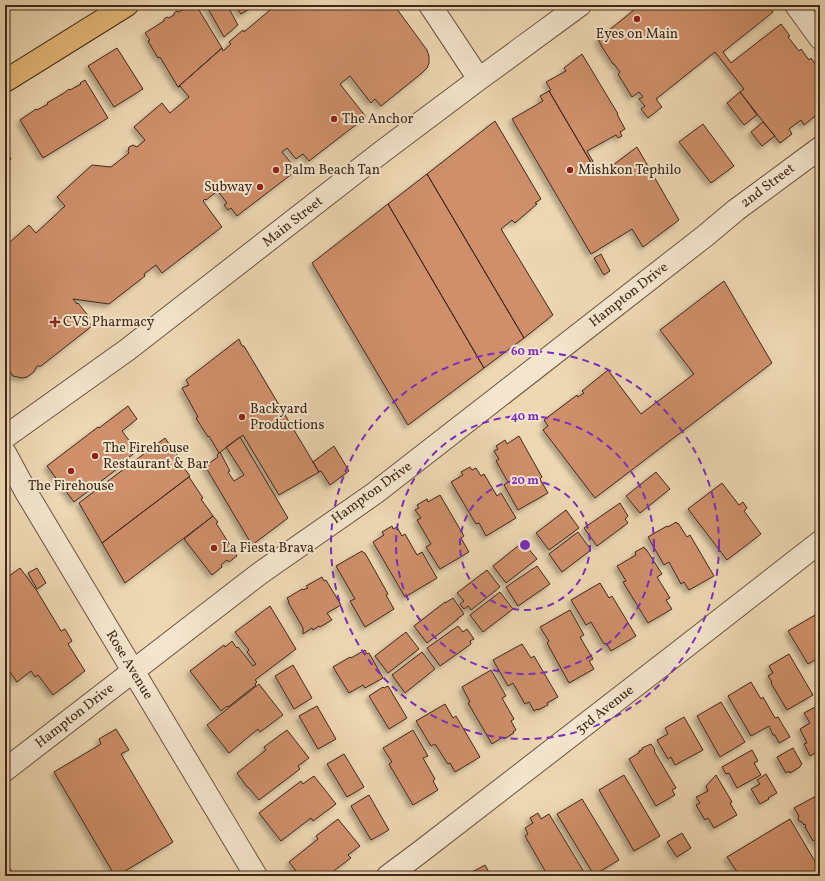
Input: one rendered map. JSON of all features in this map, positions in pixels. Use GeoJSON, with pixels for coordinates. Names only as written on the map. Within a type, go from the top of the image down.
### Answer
{"type":"FeatureCollection","features":[{"type":"Feature","properties":{"kind":"main road"},"geometry":{"type":"LineString","coordinates":[[5,81],[120,7]]}},
{"type":"Feature","properties":{"kind":"street"},"geometry":{"type":"LineString","coordinates":[[430,5],[479,79]]}},
{"type":"Feature","properties":{"kind":"street","name":"Main Street"},"geometry":{"type":"LineString","coordinates":[[5,438],[127,350],[377,156],[580,5]]}},
{"type":"Feature","properties":{"kind":"street"},"geometry":{"type":"LineString","coordinates":[[796,5],[820,38]]}},
{"type":"Feature","properties":{"kind":"street","name":"2nd Street"},"geometry":{"type":"LineString","coordinates":[[736,210],[820,148]]}},
{"type":"Feature","properties":{"kind":"street","name":"Hampton Drive"},"geometry":{"type":"LineString","coordinates":[[5,770],[259,574],[381,488],[705,236],[736,210]]}},
{"type":"Feature","properties":{"kind":"street","name":"Rose Avenue"},"geometry":{"type":"LineString","coordinates":[[5,452],[26,492],[256,876]]}},
{"type":"Feature","properties":{"kind":"street","name":"3rd Avenue"},"geometry":{"type":"LineString","coordinates":[[388,876],[425,849],[820,542]]}},
{"type":"Feature","properties":{"kind":"building"},"geometry":{"type":"Polygon","coordinates":[[[190,5],[196,5],[222,48],[178,87],[160,57],[158,58],[148,41],[150,40],[145,33],[164,21],[167,17],[169,18],[177,11],[179,12],[190,5]]]}},
{"type":"Feature","properties":{"kind":"building"},"geometry":{"type":"Polygon","coordinates":[[[206,5],[227,5],[238,25],[224,37],[206,5]]]}},
{"type":"Feature","properties":{"kind":"building"},"geometry":{"type":"Polygon","coordinates":[[[235,5],[256,5],[241,14],[235,5]]]}},
{"type":"Feature","properties":{"kind":"building"},"geometry":{"type":"Polygon","coordinates":[[[276,5],[394,5],[427,50],[429,63],[427,68],[422,73],[381,106],[375,99],[371,103],[350,76],[340,84],[366,117],[309,161],[303,154],[296,159],[287,148],[282,152],[297,170],[237,216],[231,208],[228,210],[224,205],[227,203],[217,190],[214,192],[215,193],[203,201],[222,227],[162,273],[156,265],[144,274],[145,276],[109,304],[73,299],[90,318],[87,320],[92,326],[41,366],[37,366],[34,372],[27,377],[22,378],[13,376],[9,370],[8,362],[5,360],[5,241],[7,240],[9,243],[29,225],[36,233],[65,206],[57,197],[92,165],[111,167],[129,153],[129,147],[133,145],[137,147],[145,140],[134,127],[162,103],[170,113],[189,97],[180,86],[178,87],[222,48],[223,51],[231,44],[229,42],[243,30],[244,32],[276,5]]]}},
{"type":"Feature","properties":{"kind":"building"},"geometry":{"type":"Polygon","coordinates":[[[636,5],[768,5],[773,12],[723,52],[731,63],[781,24],[790,36],[788,37],[799,51],[801,49],[809,60],[811,58],[819,69],[817,70],[820,74],[820,114],[819,113],[804,125],[801,120],[789,129],[792,134],[780,143],[740,92],[744,89],[715,52],[656,99],[662,107],[648,118],[641,109],[645,106],[639,99],[643,97],[639,92],[632,97],[618,74],[620,72],[613,64],[598,39],[634,10],[633,8],[636,5]]]}},
{"type":"Feature","properties":{"kind":"building"},"geometry":{"type":"Polygon","coordinates":[[[117,48],[143,89],[114,107],[88,66],[117,48]]]}},
{"type":"Feature","properties":{"kind":"building"},"geometry":{"type":"Polygon","coordinates":[[[582,54],[618,114],[625,129],[620,132],[622,136],[618,138],[616,135],[587,151],[595,165],[593,166],[549,91],[551,90],[546,82],[566,71],[564,68],[582,54]]]}},
{"type":"Feature","properties":{"kind":"building"},"geometry":{"type":"Polygon","coordinates":[[[85,80],[108,118],[43,158],[20,120],[36,109],[37,110],[48,104],[47,103],[69,89],[70,90],[81,84],[80,83],[85,80]]]}},
{"type":"Feature","properties":{"kind":"building","name":"Mishkon Tephilo"},"geometry":{"type":"Polygon","coordinates":[[[549,91],[593,166],[595,165],[601,174],[637,147],[679,220],[643,247],[632,229],[591,254],[512,119],[543,101],[540,96],[549,91]]]}},
{"type":"Feature","properties":{"kind":"building"},"geometry":{"type":"Polygon","coordinates":[[[740,92],[757,115],[744,125],[727,103],[740,92]]]}},
{"type":"Feature","properties":{"kind":"building"},"geometry":{"type":"Polygon","coordinates":[[[495,121],[541,199],[515,223],[512,220],[501,229],[553,315],[524,338],[427,174],[495,121]]]}},
{"type":"Feature","properties":{"kind":"building"},"geometry":{"type":"Polygon","coordinates":[[[763,122],[775,136],[762,146],[751,132],[763,122]]]}},
{"type":"Feature","properties":{"kind":"building"},"geometry":{"type":"Polygon","coordinates":[[[703,124],[734,166],[711,183],[679,142],[703,124]]]}},
{"type":"Feature","properties":{"kind":"building"},"geometry":{"type":"Polygon","coordinates":[[[5,149],[11,159],[5,162],[5,149]]]}},
{"type":"Feature","properties":{"kind":"building"},"geometry":{"type":"Polygon","coordinates":[[[427,174],[524,338],[484,368],[388,204],[427,174]]]}},
{"type":"Feature","properties":{"kind":"building"},"geometry":{"type":"Polygon","coordinates":[[[388,204],[484,368],[408,425],[312,263],[388,204]]]}},
{"type":"Feature","properties":{"kind":"building"},"geometry":{"type":"Polygon","coordinates":[[[601,254],[610,271],[604,275],[594,258],[601,254]]]}},
{"type":"Feature","properties":{"kind":"building"},"geometry":{"type":"Polygon","coordinates":[[[724,281],[772,363],[595,498],[543,430],[548,426],[544,420],[577,395],[578,397],[584,393],[582,391],[608,370],[641,414],[694,374],[660,330],[724,281]]]}},
{"type":"Feature","properties":{"kind":"building","name":"Backyard Productions"},"geometry":{"type":"Polygon","coordinates":[[[239,339],[319,472],[279,495],[243,435],[219,453],[196,418],[198,417],[182,388],[189,385],[186,380],[239,339]]]}},
{"type":"Feature","properties":{"kind":"building","name":"The Firehouse Restaurant & Bar"},"geometry":{"type":"Polygon","coordinates":[[[128,406],[137,419],[122,431],[137,451],[124,461],[126,462],[74,502],[62,486],[64,485],[60,480],[58,481],[47,466],[128,406]]]}},
{"type":"Feature","properties":{"kind":"building"},"geometry":{"type":"Polygon","coordinates":[[[519,436],[542,477],[540,479],[548,493],[518,510],[504,485],[508,482],[496,461],[499,459],[494,451],[498,449],[496,446],[505,440],[507,444],[519,436]]]}},
{"type":"Feature","properties":{"kind":"building"},"geometry":{"type":"Polygon","coordinates":[[[240,437],[288,518],[252,545],[205,466],[218,457],[217,455],[220,452],[230,471],[228,472],[234,481],[244,475],[226,447],[240,437]]]}},
{"type":"Feature","properties":{"kind":"building"},"geometry":{"type":"Polygon","coordinates":[[[165,438],[180,459],[178,460],[190,476],[102,543],[79,503],[165,438]]]}},
{"type":"Feature","properties":{"kind":"building"},"geometry":{"type":"Polygon","coordinates":[[[334,446],[349,471],[330,485],[313,462],[334,446]]]}},
{"type":"Feature","properties":{"kind":"building"},"geometry":{"type":"Polygon","coordinates":[[[470,467],[472,470],[476,468],[481,476],[484,474],[497,496],[501,493],[516,518],[486,536],[479,523],[476,524],[451,482],[463,475],[461,472],[470,467]]]}},
{"type":"Feature","properties":{"kind":"building"},"geometry":{"type":"Polygon","coordinates":[[[656,472],[670,489],[640,513],[626,496],[656,472]]]}},
{"type":"Feature","properties":{"kind":"building"},"geometry":{"type":"Polygon","coordinates":[[[189,477],[203,498],[201,499],[213,516],[125,583],[102,543],[189,477]]]}},
{"type":"Feature","properties":{"kind":"building"},"geometry":{"type":"Polygon","coordinates":[[[722,483],[739,505],[743,502],[747,508],[744,511],[761,534],[727,560],[688,509],[722,483]]]}},
{"type":"Feature","properties":{"kind":"building"},"geometry":{"type":"Polygon","coordinates":[[[440,495],[464,536],[461,538],[469,552],[440,569],[426,547],[431,544],[417,520],[421,518],[415,510],[419,508],[417,505],[427,499],[428,502],[440,495]]]}},
{"type":"Feature","properties":{"kind":"building"},"geometry":{"type":"Polygon","coordinates":[[[620,503],[628,516],[625,519],[628,523],[597,546],[584,528],[620,503]]]}},
{"type":"Feature","properties":{"kind":"building"},"geometry":{"type":"Polygon","coordinates":[[[566,510],[579,528],[549,550],[536,533],[566,510]]]}},
{"type":"Feature","properties":{"kind":"building"},"geometry":{"type":"Polygon","coordinates":[[[213,516],[218,522],[216,523],[237,556],[229,562],[227,560],[221,565],[222,567],[212,575],[184,539],[213,516]]]}},
{"type":"Feature","properties":{"kind":"building"},"geometry":{"type":"Polygon","coordinates":[[[676,522],[687,537],[690,535],[714,576],[689,590],[684,582],[681,584],[669,562],[664,565],[648,537],[676,522]]]}},
{"type":"Feature","properties":{"kind":"building"},"geometry":{"type":"Polygon","coordinates":[[[392,526],[393,529],[397,527],[402,536],[405,534],[417,555],[422,552],[437,578],[405,597],[373,542],[384,535],[382,532],[392,526]]]}},
{"type":"Feature","properties":{"kind":"building"},"geometry":{"type":"Polygon","coordinates":[[[578,532],[591,550],[562,572],[549,554],[578,532]]]}},
{"type":"Feature","properties":{"kind":"building"},"geometry":{"type":"Polygon","coordinates":[[[523,542],[537,559],[506,583],[493,566],[523,542]]]}},
{"type":"Feature","properties":{"kind":"building"},"geometry":{"type":"Polygon","coordinates":[[[644,547],[662,574],[657,577],[670,598],[666,600],[672,609],[648,623],[623,582],[626,581],[617,566],[636,555],[635,552],[644,547]]]}},
{"type":"Feature","properties":{"kind":"building"},"geometry":{"type":"Polygon","coordinates":[[[362,551],[365,553],[388,594],[386,595],[394,609],[365,627],[350,601],[355,599],[336,566],[362,551]]]}},
{"type":"Feature","properties":{"kind":"building"},"geometry":{"type":"Polygon","coordinates":[[[537,566],[550,584],[518,606],[506,587],[537,566]]]}},
{"type":"Feature","properties":{"kind":"building"},"geometry":{"type":"Polygon","coordinates":[[[20,568],[37,591],[61,631],[65,629],[72,641],[68,644],[85,671],[53,695],[38,675],[35,677],[31,671],[17,682],[5,665],[5,579],[20,568]]]}},
{"type":"Feature","properties":{"kind":"building"},"geometry":{"type":"Polygon","coordinates":[[[37,568],[46,583],[37,589],[28,573],[37,568]]]}},
{"type":"Feature","properties":{"kind":"building"},"geometry":{"type":"Polygon","coordinates":[[[487,570],[500,587],[471,610],[468,606],[464,609],[460,604],[464,601],[457,593],[487,570]]]}},
{"type":"Feature","properties":{"kind":"building"},"geometry":{"type":"Polygon","coordinates":[[[322,577],[324,581],[326,580],[341,605],[327,613],[332,620],[313,630],[312,628],[303,634],[303,628],[287,598],[302,589],[308,588],[306,586],[322,577]]]}},
{"type":"Feature","properties":{"kind":"building"},"geometry":{"type":"Polygon","coordinates":[[[600,583],[609,598],[612,596],[636,636],[611,651],[606,643],[604,644],[591,622],[586,625],[571,600],[600,583]]]}},
{"type":"Feature","properties":{"kind":"building"},"geometry":{"type":"Polygon","coordinates":[[[500,592],[513,609],[483,632],[470,615],[500,592]]]}},
{"type":"Feature","properties":{"kind":"building"},"geometry":{"type":"Polygon","coordinates":[[[453,598],[464,614],[427,643],[414,626],[445,602],[453,598]]]}},
{"type":"Feature","properties":{"kind":"building"},"geometry":{"type":"Polygon","coordinates":[[[270,606],[296,649],[255,680],[257,682],[255,684],[256,685],[221,711],[190,671],[224,645],[225,647],[232,641],[253,666],[256,664],[247,652],[249,650],[235,632],[270,606]]]}},
{"type":"Feature","properties":{"kind":"building"},"geometry":{"type":"Polygon","coordinates":[[[570,610],[584,635],[580,637],[593,659],[589,661],[594,669],[569,683],[547,643],[549,641],[540,627],[570,610]]]}},
{"type":"Feature","properties":{"kind":"building"},"geometry":{"type":"Polygon","coordinates":[[[815,615],[820,622],[820,657],[808,664],[788,631],[815,615]]]}},
{"type":"Feature","properties":{"kind":"building"},"geometry":{"type":"Polygon","coordinates":[[[458,626],[463,632],[467,629],[474,639],[470,641],[471,644],[440,666],[427,648],[458,626]]]}},
{"type":"Feature","properties":{"kind":"building"},"geometry":{"type":"Polygon","coordinates":[[[406,632],[419,649],[388,673],[375,656],[406,632]]]}},
{"type":"Feature","properties":{"kind":"building"},"geometry":{"type":"Polygon","coordinates":[[[522,644],[531,658],[534,656],[558,697],[547,703],[548,705],[534,711],[529,702],[525,704],[513,683],[508,686],[493,660],[522,644]]]}},
{"type":"Feature","properties":{"kind":"building"},"geometry":{"type":"Polygon","coordinates":[[[365,650],[367,654],[369,653],[383,678],[365,688],[363,685],[349,693],[333,667],[365,650]]]}},
{"type":"Feature","properties":{"kind":"building"},"geometry":{"type":"Polygon","coordinates":[[[422,652],[435,669],[405,693],[392,675],[422,652]]]}},
{"type":"Feature","properties":{"kind":"building"},"geometry":{"type":"Polygon","coordinates":[[[789,654],[813,695],[787,710],[768,676],[773,673],[769,666],[789,654]]]}},
{"type":"Feature","properties":{"kind":"building"},"geometry":{"type":"Polygon","coordinates":[[[293,665],[312,698],[294,709],[275,676],[293,665]]]}},
{"type":"Feature","properties":{"kind":"building"},"geometry":{"type":"Polygon","coordinates":[[[491,670],[506,696],[502,698],[514,719],[511,721],[516,730],[504,739],[503,737],[492,744],[468,703],[470,702],[462,687],[491,670]]]}},
{"type":"Feature","properties":{"kind":"building"},"geometry":{"type":"Polygon","coordinates":[[[751,682],[761,699],[763,697],[775,718],[778,717],[790,737],[779,743],[769,726],[751,736],[728,696],[751,682]]]}},
{"type":"Feature","properties":{"kind":"building"},"geometry":{"type":"Polygon","coordinates":[[[259,684],[283,715],[260,732],[258,729],[229,753],[207,725],[259,684]]]}},
{"type":"Feature","properties":{"kind":"building"},"geometry":{"type":"Polygon","coordinates":[[[388,686],[407,718],[389,729],[369,696],[383,687],[388,686]]]}},
{"type":"Feature","properties":{"kind":"building"},"geometry":{"type":"Polygon","coordinates":[[[721,702],[745,742],[720,757],[697,716],[721,702]]]}},
{"type":"Feature","properties":{"kind":"building"},"geometry":{"type":"Polygon","coordinates":[[[445,704],[453,718],[456,716],[480,757],[455,772],[435,744],[431,746],[416,721],[445,704]]]}},
{"type":"Feature","properties":{"kind":"building"},"geometry":{"type":"Polygon","coordinates":[[[819,705],[820,750],[810,756],[804,744],[807,743],[800,729],[810,723],[804,713],[819,705]]]}},
{"type":"Feature","properties":{"kind":"building"},"geometry":{"type":"Polygon","coordinates":[[[317,706],[336,739],[318,749],[299,716],[317,706]]]}},
{"type":"Feature","properties":{"kind":"building"},"geometry":{"type":"Polygon","coordinates":[[[684,717],[703,750],[675,765],[671,757],[668,759],[657,740],[668,734],[665,728],[684,717]]]}},
{"type":"Feature","properties":{"kind":"building"},"geometry":{"type":"Polygon","coordinates":[[[116,729],[129,750],[121,754],[173,842],[115,876],[54,772],[101,744],[99,739],[116,729]]]}},
{"type":"Feature","properties":{"kind":"building"},"geometry":{"type":"Polygon","coordinates":[[[287,730],[309,758],[298,766],[300,769],[259,800],[237,773],[266,750],[264,747],[287,730]]]}},
{"type":"Feature","properties":{"kind":"building"},"geometry":{"type":"Polygon","coordinates":[[[413,730],[428,756],[423,758],[435,779],[433,781],[438,790],[413,805],[389,764],[392,762],[383,748],[413,730]]]}},
{"type":"Feature","properties":{"kind":"building"},"geometry":{"type":"Polygon","coordinates":[[[651,744],[676,788],[672,790],[675,795],[656,806],[629,759],[639,753],[642,748],[651,744]]]}},
{"type":"Feature","properties":{"kind":"building"},"geometry":{"type":"Polygon","coordinates":[[[793,748],[802,764],[790,773],[789,771],[786,773],[777,757],[793,748]]]}},
{"type":"Feature","properties":{"kind":"building"},"geometry":{"type":"Polygon","coordinates":[[[752,750],[758,761],[754,763],[761,775],[737,788],[729,773],[726,774],[722,767],[752,750]]]}},
{"type":"Feature","properties":{"kind":"building"},"geometry":{"type":"Polygon","coordinates":[[[344,754],[364,787],[347,797],[327,764],[344,754]]]}},
{"type":"Feature","properties":{"kind":"building"},"geometry":{"type":"Polygon","coordinates":[[[766,774],[777,793],[760,804],[751,789],[760,784],[757,780],[766,774]]]}},
{"type":"Feature","properties":{"kind":"building"},"geometry":{"type":"Polygon","coordinates":[[[624,775],[660,836],[634,851],[599,790],[624,775]]]}},
{"type":"Feature","properties":{"kind":"building"},"geometry":{"type":"Polygon","coordinates":[[[716,775],[732,802],[730,803],[737,815],[714,828],[708,818],[705,820],[696,805],[700,803],[696,797],[708,791],[706,786],[716,775]]]}},
{"type":"Feature","properties":{"kind":"building"},"geometry":{"type":"Polygon","coordinates":[[[314,776],[336,804],[313,821],[311,818],[281,841],[259,813],[301,781],[303,784],[314,776]]]}},
{"type":"Feature","properties":{"kind":"building"},"geometry":{"type":"Polygon","coordinates":[[[820,794],[820,850],[815,840],[813,841],[805,827],[805,824],[804,825],[799,821],[799,816],[794,808],[820,794]]]}},
{"type":"Feature","properties":{"kind":"building"},"geometry":{"type":"Polygon","coordinates":[[[369,795],[389,830],[371,840],[351,806],[369,795]]]}},
{"type":"Feature","properties":{"kind":"building"},"geometry":{"type":"Polygon","coordinates":[[[582,799],[619,860],[594,875],[557,814],[582,799]]]}},
{"type":"Feature","properties":{"kind":"building"},"geometry":{"type":"Polygon","coordinates":[[[538,813],[541,819],[549,814],[584,872],[576,876],[574,876],[572,872],[565,876],[548,876],[525,836],[528,834],[525,828],[533,823],[530,818],[538,813]]]}},
{"type":"Feature","properties":{"kind":"building"},"geometry":{"type":"Polygon","coordinates":[[[338,819],[360,846],[348,855],[351,858],[327,876],[300,876],[289,862],[318,839],[316,836],[338,819]]]}},
{"type":"Feature","properties":{"kind":"building"},"geometry":{"type":"Polygon","coordinates":[[[790,819],[820,870],[820,876],[740,876],[727,857],[790,819]]]}},
{"type":"Feature","properties":{"kind":"building"},"geometry":{"type":"Polygon","coordinates":[[[682,833],[691,848],[677,857],[667,842],[682,833]]]}},
{"type":"Feature","properties":{"kind":"building"},"geometry":{"type":"Polygon","coordinates":[[[5,860],[14,876],[5,876],[5,860]]]}},
{"type":"Feature","properties":{"kind":"building"},"geometry":{"type":"Polygon","coordinates":[[[485,865],[491,876],[465,876],[485,865]]]}},
{"type":"Feature","properties":{"kind":"place","name":"Eyes on Main"},"geometry":{"type":"Point","coordinates":[637,19]}},
{"type":"Feature","properties":{"kind":"place","name":"The Anchor"},"geometry":{"type":"Point","coordinates":[334,119]}},
{"type":"Feature","properties":{"kind":"place","name":"Palm Beach Tan"},"geometry":{"type":"Point","coordinates":[276,170]}},
{"type":"Feature","properties":{"kind":"place","name":"Mishkon Tephilo"},"geometry":{"type":"Point","coordinates":[570,170]}},
{"type":"Feature","properties":{"kind":"place","name":"Subway"},"geometry":{"type":"Point","coordinates":[260,187]}},
{"type":"Feature","properties":{"kind":"place","name":"CVS Pharmacy"},"geometry":{"type":"Point","coordinates":[55,322]}},
{"type":"Feature","properties":{"kind":"place","name":"Backyard Productions"},"geometry":{"type":"Point","coordinates":[242,417]}},
{"type":"Feature","properties":{"kind":"place","name":"The Firehouse Restaurant & Bar"},"geometry":{"type":"Point","coordinates":[95,456]}},
{"type":"Feature","properties":{"kind":"place","name":"The Firehouse"},"geometry":{"type":"Point","coordinates":[71,471]}},
{"type":"Feature","properties":{"kind":"place","name":"La Fiesta Brava"},"geometry":{"type":"Point","coordinates":[214,548]}}]}
